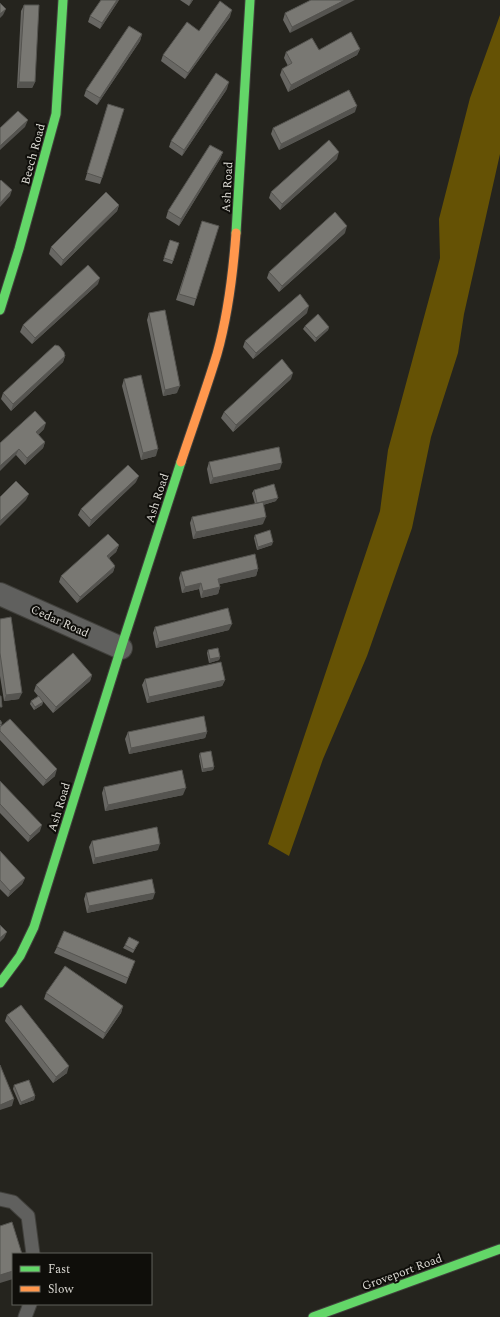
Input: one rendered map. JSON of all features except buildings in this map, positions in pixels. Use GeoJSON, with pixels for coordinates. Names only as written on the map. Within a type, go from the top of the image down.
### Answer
{"type":"FeatureCollection","features":[{"type":"Feature","properties":{"kind":"street","name":"Beech Road"},"geometry":{"type":"LineString","coordinates":[[0,310],[19,249],[56,114],[63,0]]}},
{"type":"Feature","properties":{"kind":"street","name":"Ash Road"},"geometry":{"type":"LineString","coordinates":[[0,983],[20,956],[34,927],[121,648],[217,353],[229,297],[235,252],[250,0]]}},
{"type":"Feature","properties":{"kind":"street","name":"Cedar Road"},"geometry":{"type":"LineString","coordinates":[[0,594],[121,648]]}},
{"type":"Feature","properties":{"kind":"street","name":"Groveport Road"},"geometry":{"type":"LineString","coordinates":[[313,1317],[500,1249]]}},
{"type":"Feature","properties":{"kind":"lane"},"geometry":{"type":"LineString","coordinates":[[0,1199],[13,1202],[28,1216],[33,1253]]}},
{"type":"Feature","properties":{"kind":"lane"},"geometry":{"type":"LineString","coordinates":[[25,1317],[30,1305]]}},
{"type":"Feature","properties":{"kind":"shaded area"},"geometry":{"type":"Polygon","coordinates":[[[500,15],[500,154],[464,314],[458,353],[431,437],[412,528],[367,656],[323,759],[289,856],[268,844],[380,511],[388,450],[440,258],[439,219],[470,98],[500,15]]]}},
{"type":"Feature","properties":{"kind":"traffic: fast"},"geometry":{"type":"LineString","coordinates":[[0,310],[19,249],[56,114],[63,0]]}},
{"type":"Feature","properties":{"kind":"traffic: fast"},"geometry":{"type":"LineString","coordinates":[[236,233],[250,0]]}},
{"type":"Feature","properties":{"kind":"traffic: fast"},"geometry":{"type":"LineString","coordinates":[[0,983],[20,956],[34,927],[181,462]]}},
{"type":"Feature","properties":{"kind":"traffic: fast"},"geometry":{"type":"LineString","coordinates":[[313,1317],[500,1249]]}},
{"type":"Feature","properties":{"kind":"traffic: slow"},"geometry":{"type":"LineString","coordinates":[[181,462],[221,339],[230,294],[236,233]]}}]}
